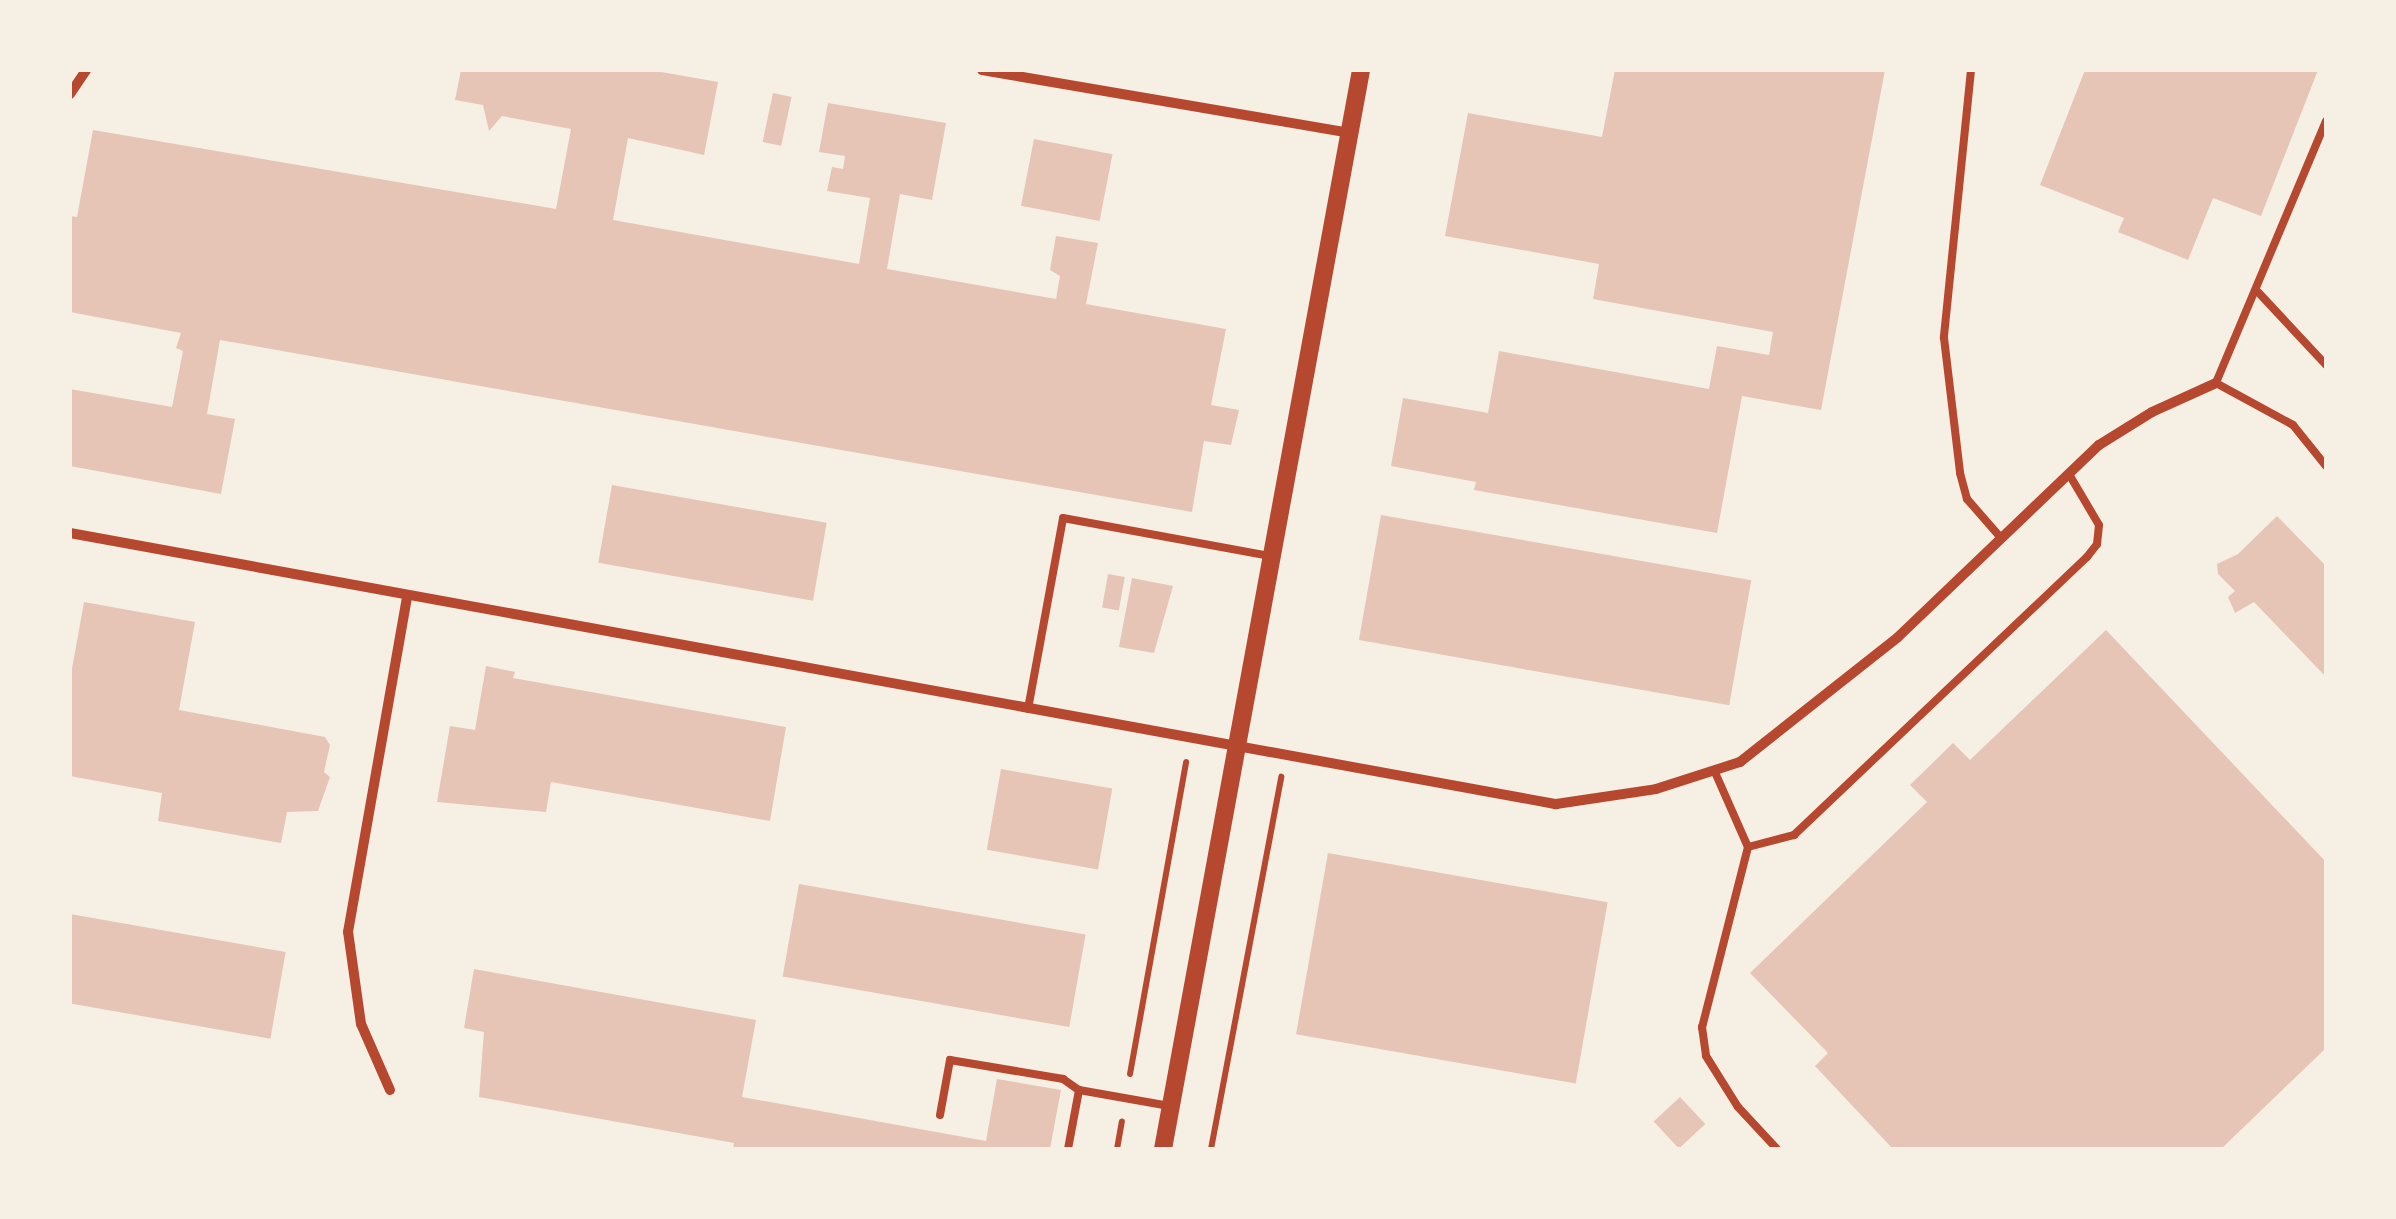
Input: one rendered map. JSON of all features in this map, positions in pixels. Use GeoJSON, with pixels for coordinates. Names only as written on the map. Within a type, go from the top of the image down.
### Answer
{"type":"FeatureCollection","features":[{"type":"Feature","properties":{"kind":"street"},"geometry":{"type":"LineString","coordinates":[[70,94],[86,70]]}},
{"type":"Feature","properties":{"kind":"street"},"geometry":{"type":"LineString","coordinates":[[982,70],[1350,134]]}},
{"type":"Feature","properties":{"kind":"street"},"geometry":{"type":"LineString","coordinates":[[1162,1149],[1361,70]]}},
{"type":"Feature","properties":{"kind":"street"},"geometry":{"type":"LineString","coordinates":[[70,532],[1190,741],[1556,804],[1656,790],[1740,762],[1898,637],[2069,474],[2152,412],[2216,384]]}},
{"type":"Feature","properties":{"kind":"street"},"geometry":{"type":"LineString","coordinates":[[390,1090],[362,1024],[348,932],[408,597]]}},
{"type":"Feature","properties":{"kind":"lane"},"geometry":{"type":"LineString","coordinates":[[1971,70],[1944,338],[1960,473],[1967,499],[2000,538]]}},
{"type":"Feature","properties":{"kind":"lane"},"geometry":{"type":"LineString","coordinates":[[2326,121],[2258,292],[2216,384],[2292,425],[2326,466]]}},
{"type":"Feature","properties":{"kind":"lane"},"geometry":{"type":"LineString","coordinates":[[2258,292],[2326,365]]}},
{"type":"Feature","properties":{"kind":"lane"},"geometry":{"type":"LineString","coordinates":[[1748,847],[1794,835],[2087,557],[2098,544],[2099,525],[2069,474]]}},
{"type":"Feature","properties":{"kind":"lane"},"geometry":{"type":"LineString","coordinates":[[1027,711],[1063,518],[1271,556]]}},
{"type":"Feature","properties":{"kind":"lane"},"geometry":{"type":"LineString","coordinates":[[1714,770],[1748,847],[1702,1027],[1706,1056],[1720,1082],[1777,1149]]}},
{"type":"Feature","properties":{"kind":"lane"},"geometry":{"type":"LineString","coordinates":[[940,1115],[950,1060],[1063,1079],[1079,1090],[1170,1106]]}},
{"type":"Feature","properties":{"kind":"lane"},"geometry":{"type":"LineString","coordinates":[[1068,1149],[1079,1090]]}},
{"type":"Feature","properties":{"kind":"path"},"geometry":{"type":"LineString","coordinates":[[1118,1149],[1190,741]]}},
{"type":"Feature","properties":{"kind":"path"},"geometry":{"type":"LineString","coordinates":[[1211,1149],[1284,757]]}},
{"type":"Feature","properties":{"kind":"building"},"geometry":{"type":"Polygon","coordinates":[[[461,70],[650,70],[718,82],[704,155],[628,138],[613,220],[859,264],[870,198],[827,191],[832,167],[843,169],[845,156],[819,152],[828,103],[946,123],[932,200],[900,194],[887,269],[1056,299],[1060,276],[1050,270],[1056,236],[1098,243],[1086,304],[1226,329],[1211,405],[1239,410],[1231,445],[1204,441],[1192,512],[220,340],[207,414],[235,419],[221,494],[70,466],[70,389],[172,407],[183,351],[176,348],[181,333],[70,312],[70,216],[77,217],[93,130],[556,209],[571,129],[502,116],[489,131],[483,105],[455,100],[461,70]]]}},
{"type":"Feature","properties":{"kind":"building"},"geometry":{"type":"Polygon","coordinates":[[[1615,70],[1885,70],[1821,410],[1742,396],[1717,533],[1474,490],[1476,482],[1391,466],[1403,398],[1488,413],[1499,351],[1709,389],[1717,346],[1769,355],[1773,332],[1593,299],[1599,264],[1445,236],[1468,113],[1602,137],[1615,70]]]}},
{"type":"Feature","properties":{"kind":"building"},"geometry":{"type":"Polygon","coordinates":[[[2085,70],[2318,70],[2261,216],[2213,198],[2188,260],[2118,232],[2124,218],[2040,185],[2085,70]]]}},
{"type":"Feature","properties":{"kind":"building"},"geometry":{"type":"Polygon","coordinates":[[[773,93],[792,97],[781,146],[763,142],[773,93]]]}},
{"type":"Feature","properties":{"kind":"building"},"geometry":{"type":"Polygon","coordinates":[[[1034,139],[1113,154],[1100,221],[1021,206],[1034,139]]]}},
{"type":"Feature","properties":{"kind":"building"},"geometry":{"type":"Polygon","coordinates":[[[612,485],[827,523],[813,601],[598,563],[612,485]]]}},
{"type":"Feature","properties":{"kind":"building"},"geometry":{"type":"Polygon","coordinates":[[[1381,515],[1751,580],[1729,705],[1359,640],[1381,515]]]}},
{"type":"Feature","properties":{"kind":"building"},"geometry":{"type":"Polygon","coordinates":[[[2277,516],[2326,566],[2326,677],[2254,602],[2235,613],[2228,597],[2235,591],[2218,574],[2217,564],[2238,554],[2277,516]]]}},
{"type":"Feature","properties":{"kind":"building"},"geometry":{"type":"Polygon","coordinates":[[[1108,574],[1125,577],[1119,610],[1102,607],[1108,574]]]}},
{"type":"Feature","properties":{"kind":"building"},"geometry":{"type":"Polygon","coordinates":[[[1132,578],[1173,586],[1154,653],[1119,647],[1132,578]]]}},
{"type":"Feature","properties":{"kind":"building"},"geometry":{"type":"Polygon","coordinates":[[[84,602],[195,622],[179,710],[325,737],[330,745],[324,772],[330,777],[318,811],[287,812],[281,843],[158,821],[162,793],[70,776],[70,680],[84,602]]]}},
{"type":"Feature","properties":{"kind":"building"},"geometry":{"type":"Polygon","coordinates":[[[2106,630],[2326,862],[2326,1048],[2221,1149],[1893,1149],[1815,1066],[1828,1053],[1750,973],[1927,802],[1910,785],[1953,743],[1970,760],[2106,630]]]}},
{"type":"Feature","properties":{"kind":"building"},"geometry":{"type":"Polygon","coordinates":[[[486,666],[515,672],[513,678],[786,727],[770,821],[551,782],[546,812],[437,802],[450,726],[475,730],[486,666]]]}},
{"type":"Feature","properties":{"kind":"building"},"geometry":{"type":"Polygon","coordinates":[[[1001,769],[1112,789],[1098,869],[987,850],[1001,769]]]}},
{"type":"Feature","properties":{"kind":"building"},"geometry":{"type":"Polygon","coordinates":[[[1328,853],[1608,902],[1576,1084],[1296,1034],[1328,853]]]}},
{"type":"Feature","properties":{"kind":"building"},"geometry":{"type":"Polygon","coordinates":[[[799,884],[1086,935],[1069,1027],[783,977],[799,884]]]}},
{"type":"Feature","properties":{"kind":"building"},"geometry":{"type":"Polygon","coordinates":[[[70,914],[286,952],[270,1039],[70,1003],[70,914]]]}},
{"type":"Feature","properties":{"kind":"building"},"geometry":{"type":"Polygon","coordinates":[[[474,969],[756,1020],[742,1097],[986,1141],[997,1079],[1061,1090],[1050,1149],[733,1149],[734,1143],[479,1097],[484,1032],[464,1028],[474,969]]]}},
{"type":"Feature","properties":{"kind":"building"},"geometry":{"type":"Polygon","coordinates":[[[1680,1097],[1705,1124],[1679,1149],[1654,1122],[1680,1097]]]}}]}
